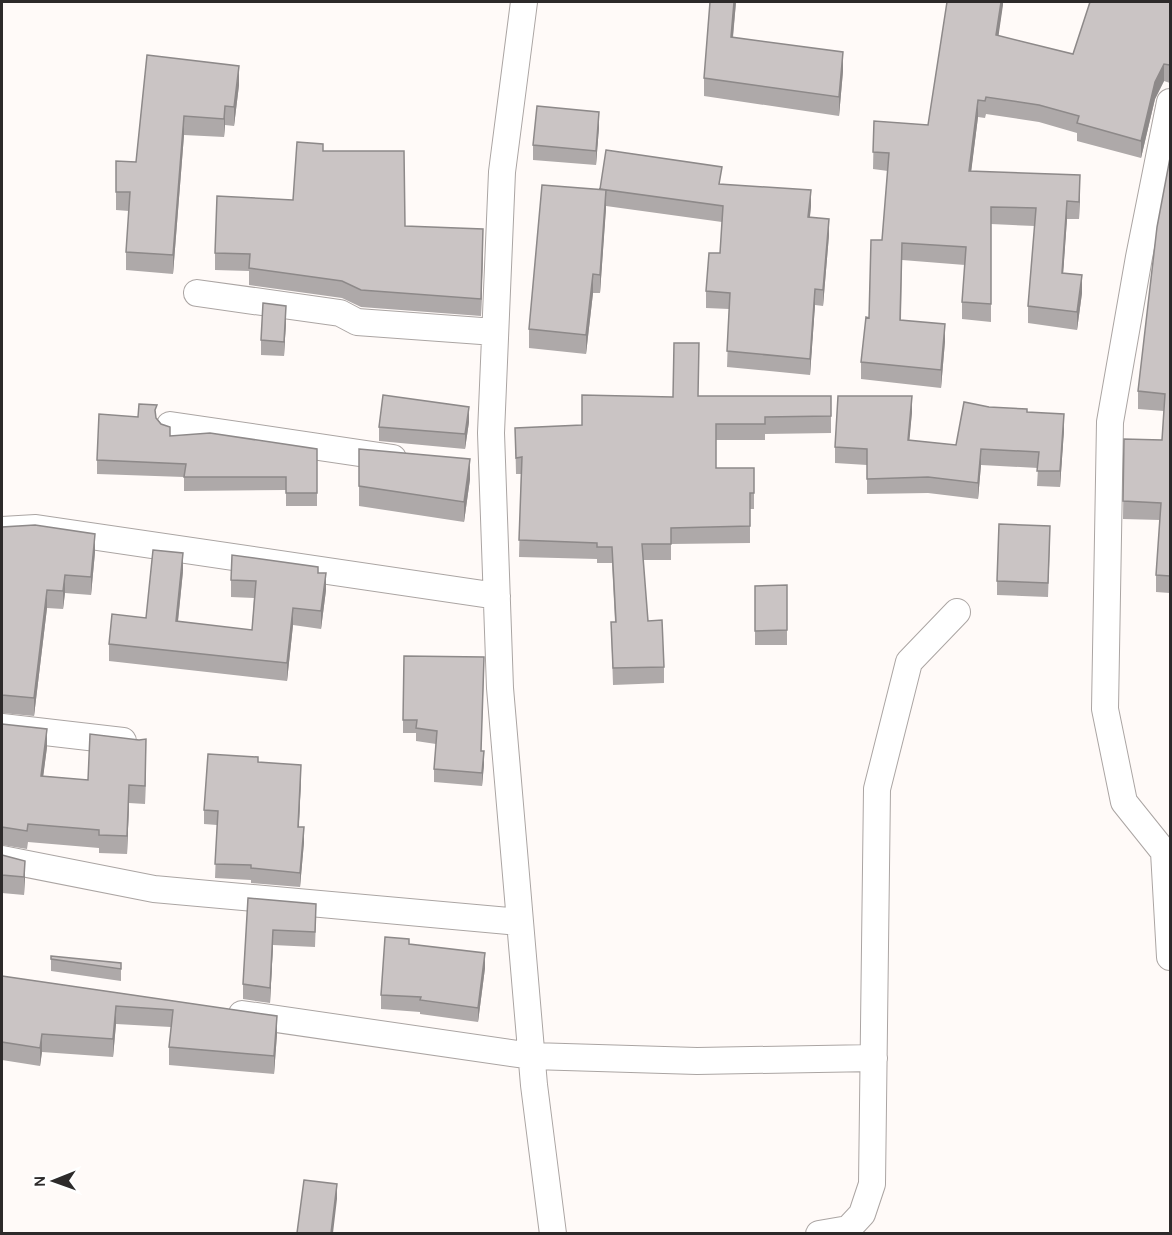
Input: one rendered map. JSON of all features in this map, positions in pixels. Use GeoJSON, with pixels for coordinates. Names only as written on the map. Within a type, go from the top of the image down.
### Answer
{"type":"FeatureCollection","features":[{"type":"Feature","properties":{"kind":"street"},"geometry":{"type":"LineString","coordinates":[[524,2],[502,172],[491,433],[481,465],[497,596],[500,688],[532,1056],[553,1233]]}},
{"type":"Feature","properties":{"kind":"street"},"geometry":{"type":"LineString","coordinates":[[1170,102],[1139,257],[1110,422],[1105,709],[1124,802],[1167,852],[1170,957]]}},
{"type":"Feature","properties":{"kind":"street"},"geometry":{"type":"LineString","coordinates":[[197,293],[340,313],[357,322],[495,332]]}},
{"type":"Feature","properties":{"kind":"street"},"geometry":{"type":"LineString","coordinates":[[170,425],[376,456],[411,459]]}},
{"type":"Feature","properties":{"kind":"street"},"geometry":{"type":"LineString","coordinates":[[2,530],[36,528],[497,596]]}},
{"type":"Feature","properties":{"kind":"street"},"geometry":{"type":"LineString","coordinates":[[819,1233],[848,1228],[862,1214],[872,1185],[877,789],[909,662],[957,612]]}},
{"type":"Feature","properties":{"kind":"street"},"geometry":{"type":"LineString","coordinates":[[2,727],[141,743]]}},
{"type":"Feature","properties":{"kind":"street"},"geometry":{"type":"LineString","coordinates":[[2,859],[154,890],[520,922]]}},
{"type":"Feature","properties":{"kind":"street"},"geometry":{"type":"LineString","coordinates":[[214,1010],[532,1056],[698,1061],[874,1058]]}},
{"type":"Feature","properties":{"kind":"building"},"geometry":{"type":"Polygon","coordinates":[[[710,2],[734,2],[731,37],[843,52],[839,97],[704,78],[710,2]]]}},
{"type":"Feature","properties":{"kind":"building"},"geometry":{"type":"Polygon","coordinates":[[[947,2],[1001,2],[996,35],[1073,54],[1090,2],[1170,2],[1170,65],[1164,64],[1155,82],[1141,141],[1077,123],[1079,116],[1039,105],[986,97],[985,101],[978,100],[969,171],[1080,175],[1079,202],[1067,201],[1062,273],[1082,275],[1077,312],[1028,306],[1036,208],[991,207],[991,304],[962,302],[966,247],[902,243],[900,320],[945,324],[941,370],[861,362],[866,317],[869,318],[871,240],[882,240],[889,153],[873,152],[874,121],[928,125],[947,2]]]}},
{"type":"Feature","properties":{"kind":"building"},"geometry":{"type":"Polygon","coordinates":[[[147,55],[239,66],[234,107],[225,106],[224,119],[184,116],[173,255],[126,252],[130,192],[116,192],[116,161],[136,162],[147,55]]]}},
{"type":"Feature","properties":{"kind":"building"},"geometry":{"type":"Polygon","coordinates":[[[537,106],[599,112],[596,151],[533,145],[537,106]]]}},
{"type":"Feature","properties":{"kind":"building"},"geometry":{"type":"Polygon","coordinates":[[[297,142],[323,144],[323,151],[404,151],[405,226],[483,229],[481,299],[361,290],[342,281],[249,268],[250,254],[215,253],[217,196],[293,200],[297,142]]]}},
{"type":"Feature","properties":{"kind":"building"},"geometry":{"type":"Polygon","coordinates":[[[606,150],[722,167],[719,184],[811,190],[808,217],[829,219],[823,290],[815,289],[810,359],[727,351],[730,293],[706,291],[709,253],[720,253],[723,206],[600,189],[606,150]]]}},
{"type":"Feature","properties":{"kind":"building"},"geometry":{"type":"Polygon","coordinates":[[[1170,158],[1170,576],[1156,575],[1161,503],[1123,501],[1124,439],[1162,440],[1165,394],[1138,391],[1157,227],[1170,158]]]}},
{"type":"Feature","properties":{"kind":"building"},"geometry":{"type":"Polygon","coordinates":[[[542,185],[606,190],[600,275],[593,274],[586,335],[529,329],[542,185]]]}},
{"type":"Feature","properties":{"kind":"building"},"geometry":{"type":"Polygon","coordinates":[[[263,303],[286,306],[284,342],[261,340],[263,303]]]}},
{"type":"Feature","properties":{"kind":"building"},"geometry":{"type":"Polygon","coordinates":[[[674,343],[699,343],[698,396],[831,396],[831,416],[765,417],[765,424],[716,424],[716,468],[754,468],[754,493],[750,493],[750,526],[671,528],[671,544],[642,544],[648,621],[662,620],[664,667],[613,668],[611,622],[616,622],[612,547],[597,547],[597,543],[519,540],[522,457],[516,458],[515,428],[582,425],[582,395],[673,397],[674,343]]]}},
{"type":"Feature","properties":{"kind":"building"},"geometry":{"type":"Polygon","coordinates":[[[383,395],[469,407],[465,434],[379,427],[383,395]]]}},
{"type":"Feature","properties":{"kind":"building"},"geometry":{"type":"Polygon","coordinates":[[[838,396],[912,396],[908,440],[956,445],[964,402],[989,407],[1027,409],[1027,412],[1064,414],[1060,471],[1037,471],[1039,452],[981,449],[978,483],[928,477],[867,479],[867,449],[835,447],[838,396]]]}},
{"type":"Feature","properties":{"kind":"building"},"geometry":{"type":"Polygon","coordinates":[[[139,404],[157,405],[156,418],[161,424],[170,427],[170,436],[210,433],[317,449],[317,493],[286,493],[286,477],[184,477],[186,464],[97,460],[99,414],[138,417],[139,404]]]}},
{"type":"Feature","properties":{"kind":"building"},"geometry":{"type":"Polygon","coordinates":[[[359,449],[470,459],[464,502],[359,486],[359,449]]]}},
{"type":"Feature","properties":{"kind":"building"},"geometry":{"type":"Polygon","coordinates":[[[999,524],[1050,526],[1048,583],[997,581],[999,524]]]}},
{"type":"Feature","properties":{"kind":"building"},"geometry":{"type":"Polygon","coordinates":[[[35,525],[95,534],[91,577],[65,575],[63,591],[47,590],[34,698],[2,695],[2,527],[35,525]]]}},
{"type":"Feature","properties":{"kind":"building"},"geometry":{"type":"Polygon","coordinates":[[[153,550],[183,553],[176,621],[252,630],[256,581],[231,580],[232,555],[318,567],[318,573],[326,573],[321,611],[293,608],[287,663],[109,644],[112,614],[146,618],[153,550]]]}},
{"type":"Feature","properties":{"kind":"building"},"geometry":{"type":"Polygon","coordinates":[[[787,585],[787,630],[755,631],[755,586],[787,585]]]}},
{"type":"Feature","properties":{"kind":"building"},"geometry":{"type":"Polygon","coordinates":[[[404,656],[484,657],[482,773],[434,769],[437,731],[416,728],[417,720],[403,720],[404,656]]]}},
{"type":"Feature","properties":{"kind":"building"},"geometry":{"type":"Polygon","coordinates":[[[2,724],[47,729],[41,776],[88,780],[90,734],[146,739],[145,786],[129,785],[127,836],[99,835],[99,830],[28,824],[27,831],[2,827],[2,724]]]}},
{"type":"Feature","properties":{"kind":"building"},"geometry":{"type":"Polygon","coordinates":[[[208,754],[258,757],[258,762],[301,765],[298,827],[304,827],[300,873],[251,868],[251,865],[215,864],[218,811],[204,810],[208,754]]]}},
{"type":"Feature","properties":{"kind":"building"},"geometry":{"type":"Polygon","coordinates":[[[2,855],[25,861],[24,877],[2,875],[2,855]]]}},
{"type":"Feature","properties":{"kind":"building"},"geometry":{"type":"Polygon","coordinates":[[[248,898],[316,904],[315,932],[273,930],[270,988],[243,984],[248,898]]]}},
{"type":"Feature","properties":{"kind":"building"},"geometry":{"type":"Polygon","coordinates":[[[385,937],[409,939],[409,944],[485,953],[478,1008],[420,1000],[421,997],[381,995],[385,937]]]}},
{"type":"Feature","properties":{"kind":"building"},"geometry":{"type":"Polygon","coordinates":[[[51,956],[121,963],[121,969],[51,959],[51,956]]]}},
{"type":"Feature","properties":{"kind":"building"},"geometry":{"type":"Polygon","coordinates":[[[2,976],[277,1016],[274,1056],[169,1047],[173,1010],[116,1006],[113,1039],[42,1034],[40,1048],[2,1042],[2,976]]]}},
{"type":"Feature","properties":{"kind":"building"},"geometry":{"type":"Polygon","coordinates":[[[304,1180],[337,1184],[331,1233],[297,1233],[304,1180]]]}}]}
